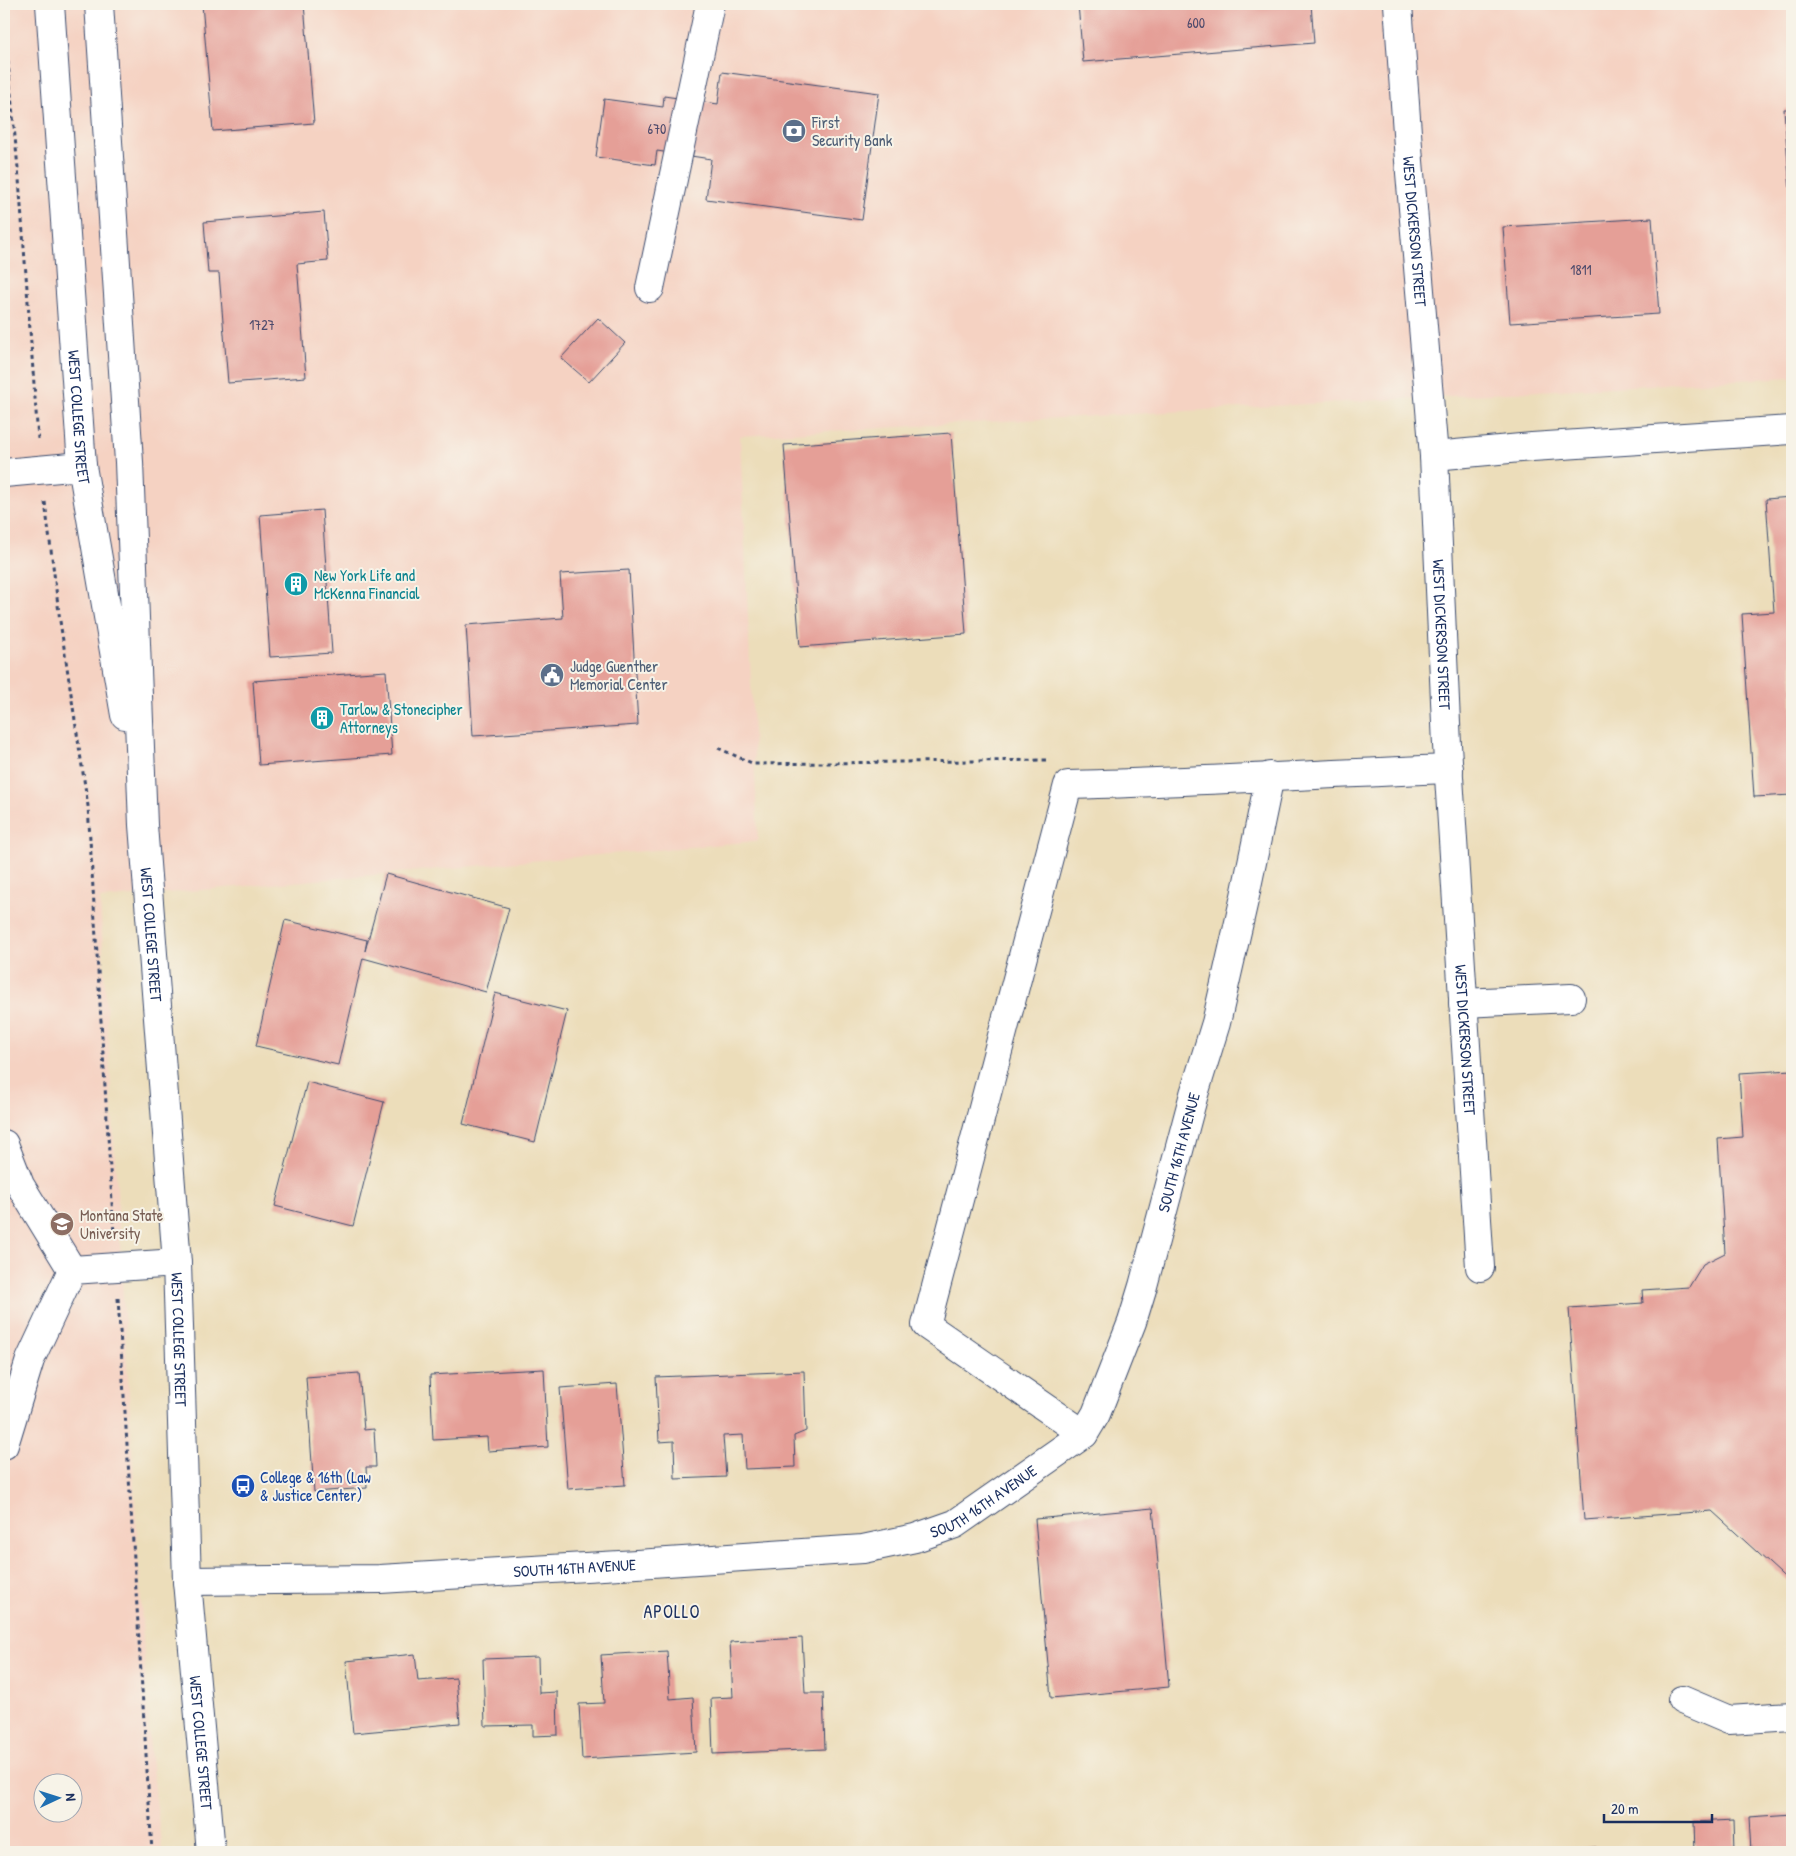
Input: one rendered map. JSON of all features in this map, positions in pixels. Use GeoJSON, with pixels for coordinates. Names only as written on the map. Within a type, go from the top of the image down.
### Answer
{"type":"FeatureCollection","features":[{"type":"Feature","properties":{"kind":"street","name":"WEST COLLEGE STREET"},"geometry":{"type":"LineString","coordinates":[[50,4],[82,466],[143,825]]}},
{"type":"Feature","properties":{"kind":"street","name":"WEST COLLEGE STREET"},"geometry":{"type":"LineString","coordinates":[[99,4],[129,462],[143,825],[177,1263],[187,1581],[211,1852]]}},
{"type":"Feature","properties":{"kind":"street"},"geometry":{"type":"LineString","coordinates":[[650,288],[710,4]]}},
{"type":"Feature","properties":{"kind":"street","name":"WEST DICKERSON STREET"},"geometry":{"type":"LineString","coordinates":[[1398,4],[1434,456],[1449,768],[1480,1267]]}},
{"type":"Feature","properties":{"kind":"street"},"geometry":{"type":"LineString","coordinates":[[1434,456],[1532,447],[1792,430]]}},
{"type":"Feature","properties":{"kind":"street"},"geometry":{"type":"LineString","coordinates":[[4,473],[82,466]]}},
{"type":"Feature","properties":{"kind":"street"},"geometry":{"type":"LineString","coordinates":[[1084,1434],[926,1325],[1068,785],[1155,783],[1449,768]]}},
{"type":"Feature","properties":{"kind":"street","name":"SOUTH 16TH AVENUE"},"geometry":{"type":"LineString","coordinates":[[187,1581],[380,1579],[863,1549],[915,1538],[956,1524],[1084,1434],[1096,1414],[1132,1322],[1143,1286],[1194,1094],[1216,1023],[1270,776]]}},
{"type":"Feature","properties":{"kind":"street"},"geometry":{"type":"LineString","coordinates":[[1464,1003],[1571,998]]}},
{"type":"Feature","properties":{"kind":"street"},"geometry":{"type":"LineString","coordinates":[[4,1144],[20,1185],[72,1270]]}},
{"type":"Feature","properties":{"kind":"street"},"geometry":{"type":"LineString","coordinates":[[72,1270],[177,1263]]}},
{"type":"Feature","properties":{"kind":"street"},"geometry":{"type":"LineString","coordinates":[[4,1445],[30,1360],[72,1270]]}},
{"type":"Feature","properties":{"kind":"street"},"geometry":{"type":"LineString","coordinates":[[1682,1700],[1729,1720],[1792,1716]]}},
{"type":"Feature","properties":{"kind":"path"},"geometry":{"type":"LineString","coordinates":[[4,21],[19,179],[36,430],[60,621],[88,806],[152,1852]]}},
{"type":"Feature","properties":{"kind":"shaded area"},"geometry":{"type":"Polygon","coordinates":[[[4,4],[1792,4],[1792,377],[740,436],[758,841],[100,899],[149,1739],[162,1852],[4,1852],[4,4]]]}},
{"type":"Feature","properties":{"kind":"building"},"geometry":{"type":"Polygon","coordinates":[[[202,4],[304,4],[314,123],[213,131],[202,4]]]}},
{"type":"Feature","properties":{"kind":"building"},"geometry":{"type":"Polygon","coordinates":[[[1078,4],[1311,4],[1314,43],[1083,62],[1078,4]]]}},
{"type":"Feature","properties":{"kind":"building","name":"First Security Bank"},"geometry":{"type":"Polygon","coordinates":[[[722,72],[879,93],[862,220],[706,199],[711,159],[657,151],[655,165],[596,157],[604,99],[663,107],[664,96],[718,104],[722,72]]]}},
{"type":"Feature","properties":{"kind":"building"},"geometry":{"type":"Polygon","coordinates":[[[1784,109],[1792,109],[1792,206],[1791,206],[1784,109]]]}},
{"type":"Feature","properties":{"kind":"building"},"geometry":{"type":"Polygon","coordinates":[[[324,212],[328,261],[297,264],[306,377],[228,383],[219,273],[208,273],[204,222],[324,212]]]}},
{"type":"Feature","properties":{"kind":"building"},"geometry":{"type":"Polygon","coordinates":[[[1652,218],[1659,314],[1510,323],[1503,227],[1652,218]]]}},
{"type":"Feature","properties":{"kind":"building"},"geometry":{"type":"Polygon","coordinates":[[[598,318],[625,343],[589,382],[561,358],[598,318]]]}},
{"type":"Feature","properties":{"kind":"building"},"geometry":{"type":"Polygon","coordinates":[[[951,433],[966,634],[800,647],[784,445],[951,433]]]}},
{"type":"Feature","properties":{"kind":"building"},"geometry":{"type":"Polygon","coordinates":[[[1792,497],[1792,795],[1754,797],[1742,614],[1774,612],[1766,499],[1792,497]]]}},
{"type":"Feature","properties":{"kind":"building","name":"New York Life and McKenna Financial"},"geometry":{"type":"Polygon","coordinates":[[[322,510],[332,653],[270,657],[260,515],[322,510]]]}},
{"type":"Feature","properties":{"kind":"building","name":"Judge Guenther Memorial Center"},"geometry":{"type":"Polygon","coordinates":[[[629,570],[638,725],[473,736],[466,625],[563,618],[560,574],[629,570]]]}},
{"type":"Feature","properties":{"kind":"building","name":"Tarlow & Stonecipher Attorneys"},"geometry":{"type":"Polygon","coordinates":[[[386,671],[392,755],[259,765],[253,681],[386,671]]]}},
{"type":"Feature","properties":{"kind":"building"},"geometry":{"type":"Polygon","coordinates":[[[386,874],[509,908],[486,992],[363,958],[338,1065],[256,1046],[285,920],[367,940],[365,951],[386,874]]]}},
{"type":"Feature","properties":{"kind":"building"},"geometry":{"type":"Polygon","coordinates":[[[495,993],[567,1011],[535,1142],[463,1124],[495,993]]]}},
{"type":"Feature","properties":{"kind":"building"},"geometry":{"type":"Polygon","coordinates":[[[1792,1070],[1792,1584],[1712,1511],[1584,1520],[1569,1308],[1643,1303],[1642,1290],[1689,1287],[1703,1264],[1725,1253],[1718,1139],[1743,1137],[1739,1073],[1792,1070]]]}},
{"type":"Feature","properties":{"kind":"building"},"geometry":{"type":"Polygon","coordinates":[[[307,1082],[384,1102],[353,1226],[275,1206],[307,1082]]]}},
{"type":"Feature","properties":{"kind":"building"},"geometry":{"type":"Polygon","coordinates":[[[544,1369],[548,1447],[488,1451],[487,1437],[433,1440],[430,1375],[544,1369]]]}},
{"type":"Feature","properties":{"kind":"building"},"geometry":{"type":"Polygon","coordinates":[[[804,1371],[806,1431],[794,1436],[795,1467],[745,1469],[743,1435],[723,1436],[726,1477],[675,1479],[674,1441],[659,1442],[656,1377],[804,1371]]]}},
{"type":"Feature","properties":{"kind":"building"},"geometry":{"type":"Polygon","coordinates":[[[359,1373],[364,1430],[374,1429],[376,1467],[366,1467],[367,1488],[314,1492],[306,1377],[359,1373]]]}},
{"type":"Feature","properties":{"kind":"building"},"geometry":{"type":"Polygon","coordinates":[[[617,1384],[625,1485],[568,1489],[560,1388],[617,1384]]]}},
{"type":"Feature","properties":{"kind":"building"},"geometry":{"type":"Polygon","coordinates":[[[1153,1508],[1169,1687],[1051,1698],[1035,1519],[1153,1508]]]}},
{"type":"Feature","properties":{"kind":"building"},"geometry":{"type":"Polygon","coordinates":[[[802,1638],[805,1693],[823,1693],[825,1749],[713,1754],[711,1698],[733,1697],[730,1642],[802,1638]]]}},
{"type":"Feature","properties":{"kind":"building"},"geometry":{"type":"Polygon","coordinates":[[[667,1651],[670,1699],[693,1697],[696,1752],[582,1759],[579,1704],[604,1703],[601,1655],[667,1651]]]}},
{"type":"Feature","properties":{"kind":"building"},"geometry":{"type":"Polygon","coordinates":[[[415,1654],[418,1681],[456,1678],[460,1723],[353,1733],[346,1661],[415,1654]]]}},
{"type":"Feature","properties":{"kind":"building"},"geometry":{"type":"Polygon","coordinates":[[[538,1657],[539,1693],[557,1692],[558,1735],[533,1736],[533,1725],[485,1726],[483,1659],[538,1657]]]}},
{"type":"Feature","properties":{"kind":"building"},"geometry":{"type":"Polygon","coordinates":[[[1792,1814],[1792,1852],[1751,1852],[1749,1817],[1792,1814]]]}},
{"type":"Feature","properties":{"kind":"building"},"geometry":{"type":"Polygon","coordinates":[[[1734,1820],[1735,1852],[1695,1852],[1694,1822],[1734,1820]]]}},
{"type":"Feature","properties":{"kind":"building"},"geometry":{"type":"Polygon","coordinates":[[[1596,1847],[1596,1852],[1533,1852],[1533,1851],[1596,1847]]]}},
{"type":"Feature","properties":{"kind":"building"},"geometry":{"type":"Polygon","coordinates":[[[1385,1849],[1385,1852],[1358,1852],[1358,1851],[1385,1849]]]}},
{"type":"Feature","properties":{"kind":"place","name":"First Security Bank"},"geometry":{"type":"Point","coordinates":[794,131]}},
{"type":"Feature","properties":{"kind":"place","name":"New York Life and McKenna Financial"},"geometry":{"type":"Point","coordinates":[296,584]}},
{"type":"Feature","properties":{"kind":"place","name":"Judge Guenther Memorial Center"},"geometry":{"type":"Point","coordinates":[552,675]}},
{"type":"Feature","properties":{"kind":"place","name":"Tarlow & Stonecipher Attorneys"},"geometry":{"type":"Point","coordinates":[322,718]}},
{"type":"Feature","properties":{"kind":"place","name":"Montana State University"},"geometry":{"type":"Point","coordinates":[62,1224]}},
{"type":"Feature","properties":{"kind":"place","name":"College & 16th (Law & Justice Center)"},"geometry":{"type":"Point","coordinates":[243,1486]}},
{"type":"Feature","properties":{"kind":"district","name":"APOLLO"},"geometry":{"type":"Point","coordinates":[672,1612]}}]}
